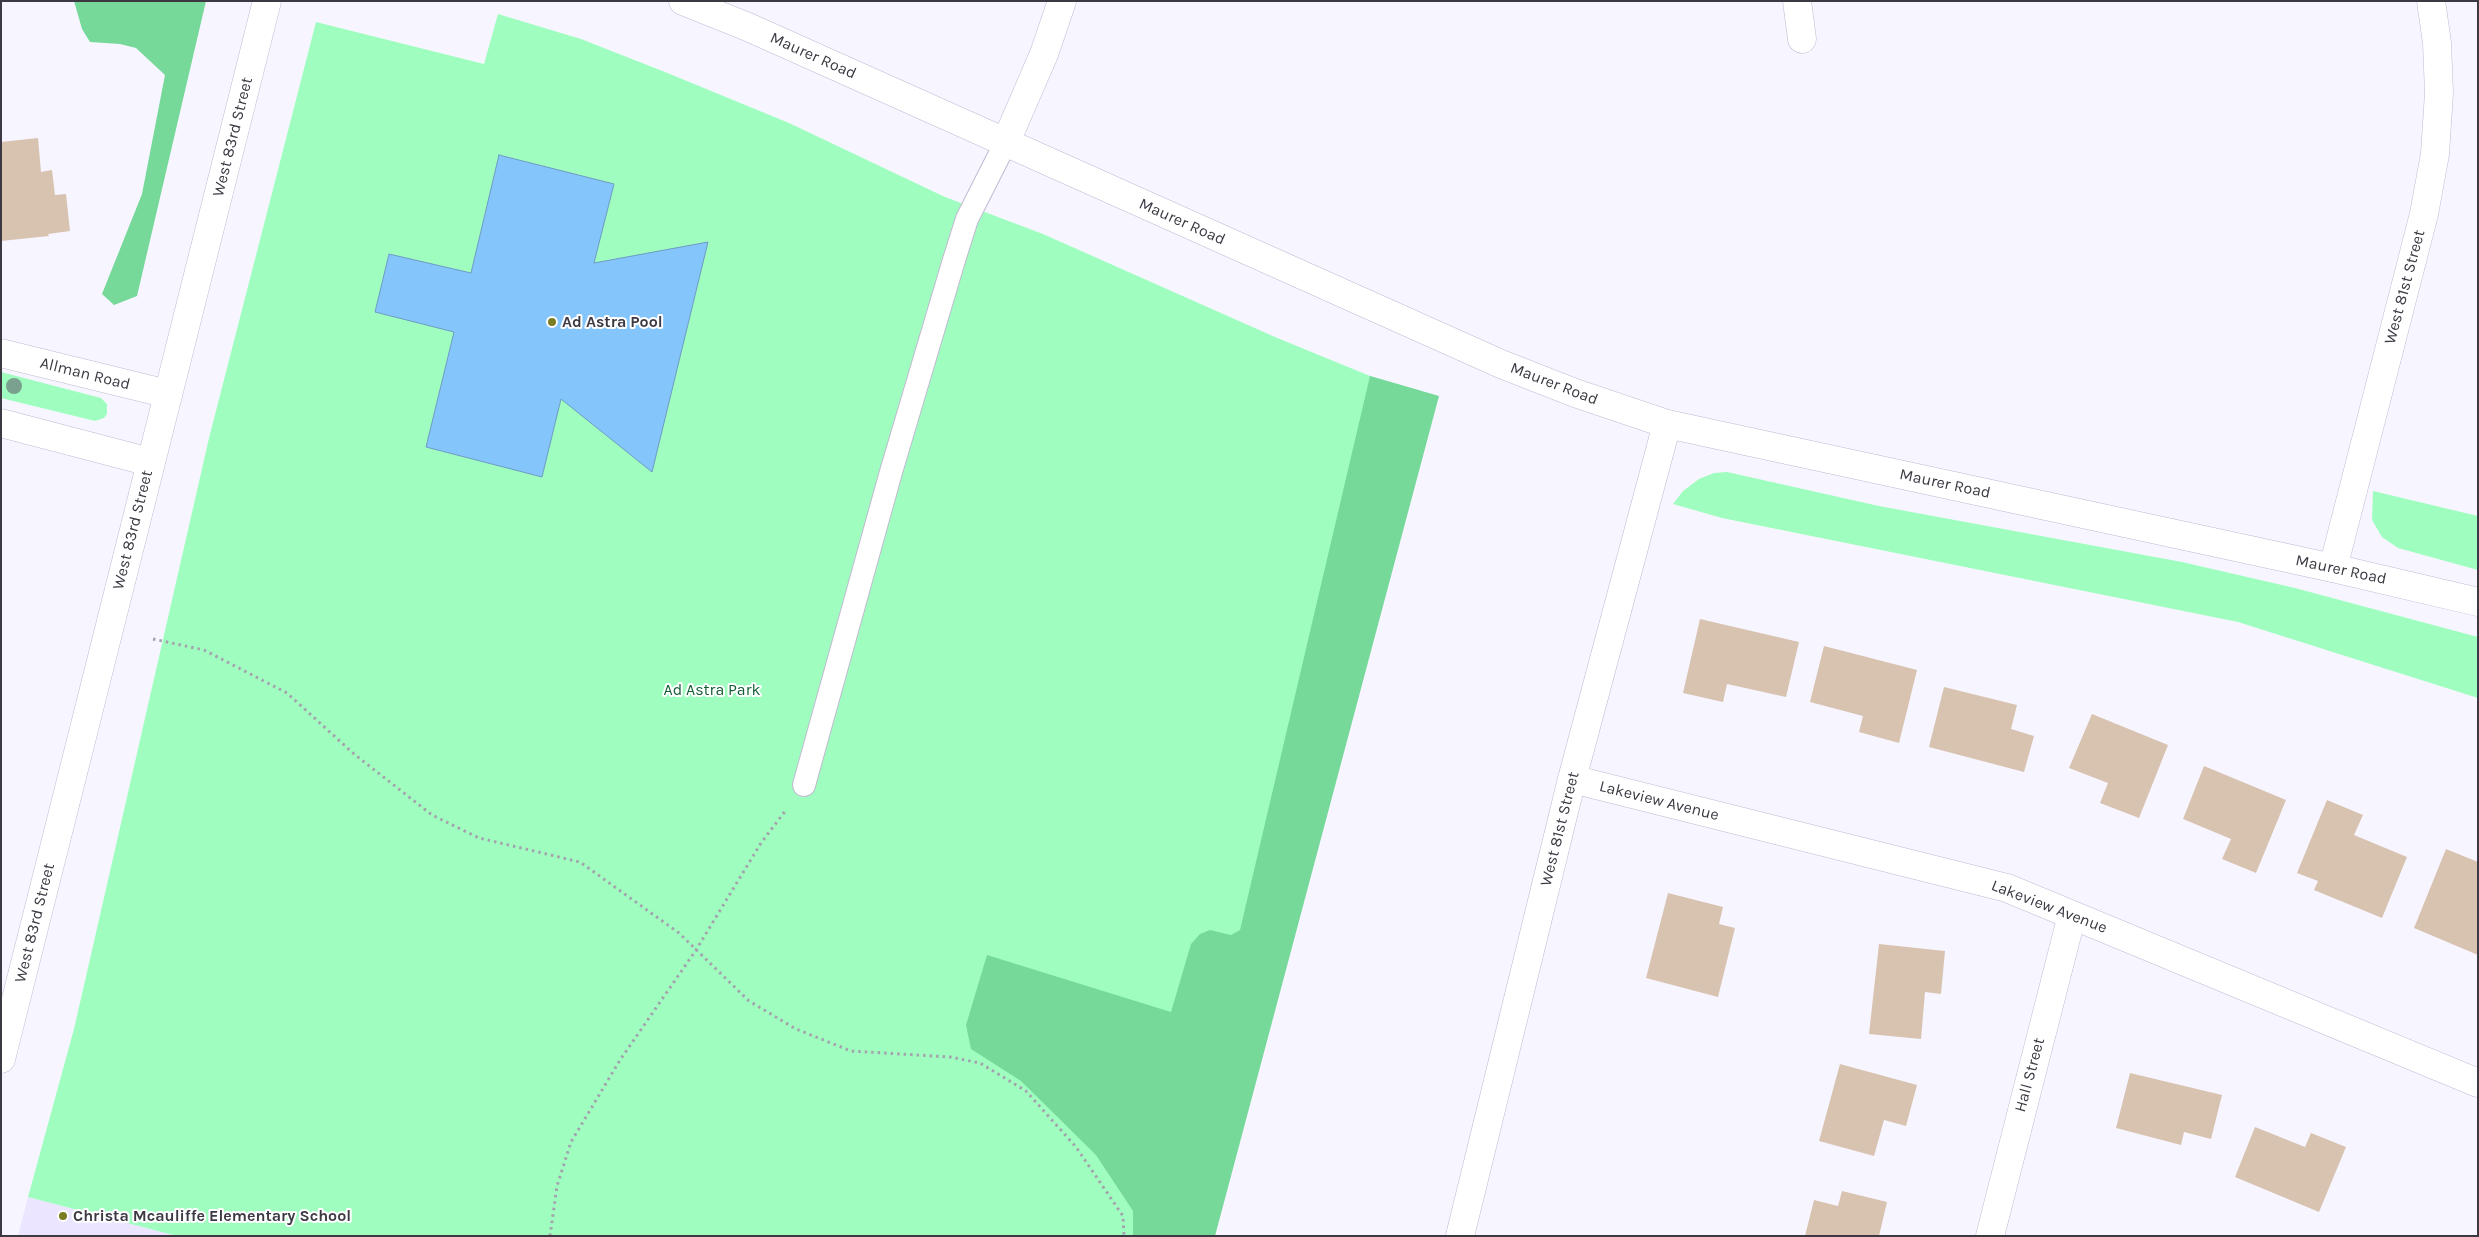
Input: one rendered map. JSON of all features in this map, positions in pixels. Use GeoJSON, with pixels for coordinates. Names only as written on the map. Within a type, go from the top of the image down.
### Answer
{"type":"FeatureCollection","features":[{"type":"Feature","properties":{"kind":"street","name":"West 83rd Street"},"geometry":{"type":"LineString","coordinates":[[1,1059],[267,1]]}},
{"type":"Feature","properties":{"kind":"street","name":"Maurer Road"},"geometry":{"type":"LineString","coordinates":[[683,1],[748,27],[1005,144],[1501,364],[1575,393],[1667,424],[2333,568],[2478,602]]}},
{"type":"Feature","properties":{"kind":"street"},"geometry":{"type":"LineString","coordinates":[[1005,144],[1044,54],[1062,1]]}},
{"type":"Feature","properties":{"kind":"street"},"geometry":{"type":"LineString","coordinates":[[1797,1],[1802,39]]}},
{"type":"Feature","properties":{"kind":"street","name":"West 81st Street"},"geometry":{"type":"LineString","coordinates":[[2333,568],[2424,214],[2435,154],[2440,92],[2437,43],[2431,1]]}},
{"type":"Feature","properties":{"kind":"street","name":"Allman Road"},"geometry":{"type":"LineString","coordinates":[[1,353],[168,394]]}},
{"type":"Feature","properties":{"kind":"street"},"geometry":{"type":"LineString","coordinates":[[1,423],[150,462]]}},
{"type":"Feature","properties":{"kind":"street","name":"West 81st Street"},"geometry":{"type":"LineString","coordinates":[[1460,1236],[1572,780],[1667,424]]}},
{"type":"Feature","properties":{"kind":"street","name":"Lakeview Avenue"},"geometry":{"type":"LineString","coordinates":[[1572,780],[2007,888],[2478,1083]]}},
{"type":"Feature","properties":{"kind":"street","name":"Hall Street"},"geometry":{"type":"LineString","coordinates":[[1990,1236],[2072,915]]}},
{"type":"Feature","properties":{"kind":"lane"},"geometry":{"type":"LineString","coordinates":[[804,785],[890,472],[954,260],[967,219],[1005,144]]}},
{"type":"Feature","properties":{"kind":"path"},"geometry":{"type":"LineString","coordinates":[[153,639],[204,650],[287,693],[354,754],[432,815],[479,838],[580,862],[679,933],[749,1001],[796,1029],[851,1051],[950,1057],[980,1063],[1026,1091],[1076,1147],[1123,1216],[1124,1236]]}},
{"type":"Feature","properties":{"kind":"path"},"geometry":{"type":"LineString","coordinates":[[550,1236],[557,1186],[571,1142],[620,1060],[696,950],[761,843],[804,785]]}},
{"type":"Feature","properties":{"kind":"shaded area","name":"Christa Mcauliffe Elementary School"},"geometry":{"type":"Polygon","coordinates":[[[28,1197],[177,1236],[18,1236],[28,1197]]]}},
{"type":"Feature","properties":{"kind":"green space"},"geometry":{"type":"Polygon","coordinates":[[[74,1],[206,1],[137,296],[114,305],[102,294],[142,194],[165,75],[136,48],[120,44],[90,42],[82,29],[74,1]]]}},
{"type":"Feature","properties":{"kind":"green space","name":"Ad Astra Park"},"geometry":{"type":"Polygon","coordinates":[[[498,14],[581,39],[665,72],[789,123],[945,197],[1043,234],[1275,337],[1370,376],[1421,391],[1205,1236],[177,1236],[28,1197],[74,1029],[209,438],[316,22],[484,64],[498,14]]]}},
{"type":"Feature","properties":{"kind":"green space"},"geometry":{"type":"Polygon","coordinates":[[[1,372],[101,398],[107,404],[107,414],[104,418],[95,421],[1,398],[1,372]]]}},
{"type":"Feature","properties":{"kind":"green space"},"geometry":{"type":"Polygon","coordinates":[[[1370,376],[1439,396],[1215,1236],[1133,1236],[1133,1211],[1096,1155],[1021,1081],[971,1049],[966,1025],[987,955],[1171,1012],[1191,944],[1200,934],[1210,930],[1231,935],[1240,930],[1370,376]]]}},
{"type":"Feature","properties":{"kind":"green space"},"geometry":{"type":"Polygon","coordinates":[[[1727,472],[1879,506],[2182,562],[2295,588],[2478,637],[2478,698],[2238,622],[1722,518],[1673,504],[1683,491],[1699,479],[1714,473],[1727,472]]]}},
{"type":"Feature","properties":{"kind":"green space"},"geometry":{"type":"Polygon","coordinates":[[[2373,491],[2478,516],[2478,570],[2398,548],[2382,537],[2372,520],[2373,491]]]}},
{"type":"Feature","properties":{"kind":"water","name":"Ad Astra Pool"},"geometry":{"type":"Polygon","coordinates":[[[499,155],[614,184],[594,263],[708,242],[652,472],[561,399],[542,477],[426,447],[454,332],[375,312],[389,254],[471,273],[499,155]]]}},
{"type":"Feature","properties":{"kind":"building"},"geometry":{"type":"Polygon","coordinates":[[[38,138],[41,172],[52,170],[55,195],[66,194],[70,231],[48,234],[49,236],[1,241],[1,142],[38,138]]]}},
{"type":"Feature","properties":{"kind":"building"},"geometry":{"type":"Polygon","coordinates":[[[1700,619],[1799,642],[1786,697],[1727,684],[1723,702],[1683,693],[1700,619]]]}},
{"type":"Feature","properties":{"kind":"building"},"geometry":{"type":"Polygon","coordinates":[[[1824,646],[1917,670],[1899,743],[1859,732],[1863,716],[1810,702],[1824,646]]]}},
{"type":"Feature","properties":{"kind":"building"},"geometry":{"type":"Polygon","coordinates":[[[1944,687],[2017,705],[2011,729],[2034,736],[2024,772],[1929,747],[1944,687]]]}},
{"type":"Feature","properties":{"kind":"building"},"geometry":{"type":"Polygon","coordinates":[[[2092,714],[2168,745],[2139,818],[2100,803],[2108,783],[2069,768],[2092,714]]]}},
{"type":"Feature","properties":{"kind":"building"},"geometry":{"type":"Polygon","coordinates":[[[2204,766],[2286,800],[2256,873],[2222,859],[2231,839],[2183,819],[2204,766]]]}},
{"type":"Feature","properties":{"kind":"building"},"geometry":{"type":"Polygon","coordinates":[[[2327,800],[2363,815],[2354,835],[2407,857],[2382,918],[2314,890],[2318,881],[2297,873],[2327,800]]]}},
{"type":"Feature","properties":{"kind":"building"},"geometry":{"type":"Polygon","coordinates":[[[2446,849],[2478,862],[2478,955],[2414,928],[2446,849]]]}},
{"type":"Feature","properties":{"kind":"building"},"geometry":{"type":"Polygon","coordinates":[[[1668,893],[1723,907],[1719,924],[1735,928],[1718,997],[1646,978],[1668,893]]]}},
{"type":"Feature","properties":{"kind":"building"},"geometry":{"type":"Polygon","coordinates":[[[1879,944],[1945,951],[1941,994],[1925,992],[1921,1039],[1869,1034],[1879,944]]]}},
{"type":"Feature","properties":{"kind":"building"},"geometry":{"type":"Polygon","coordinates":[[[1840,1064],[1917,1085],[1906,1126],[1884,1120],[1874,1156],[1819,1141],[1840,1064]]]}},
{"type":"Feature","properties":{"kind":"building"},"geometry":{"type":"Polygon","coordinates":[[[2130,1073],[2222,1095],[2211,1139],[2184,1132],[2181,1145],[2116,1128],[2130,1073]]]}},
{"type":"Feature","properties":{"kind":"building"},"geometry":{"type":"Polygon","coordinates":[[[2255,1127],[2305,1147],[2311,1133],[2346,1147],[2319,1212],[2235,1177],[2255,1127]]]}},
{"type":"Feature","properties":{"kind":"building"},"geometry":{"type":"Polygon","coordinates":[[[1842,1191],[1887,1202],[1879,1236],[1805,1236],[1814,1200],[1838,1206],[1842,1191]]]}},
{"type":"Feature","properties":{"kind":"place","name":"Ad Astra Pool"},"geometry":{"type":"Point","coordinates":[552,322]}},
{"type":"Feature","properties":{"kind":"place","name":"Christa Mcauliffe Elementary School"},"geometry":{"type":"Point","coordinates":[63,1216]}}]}
